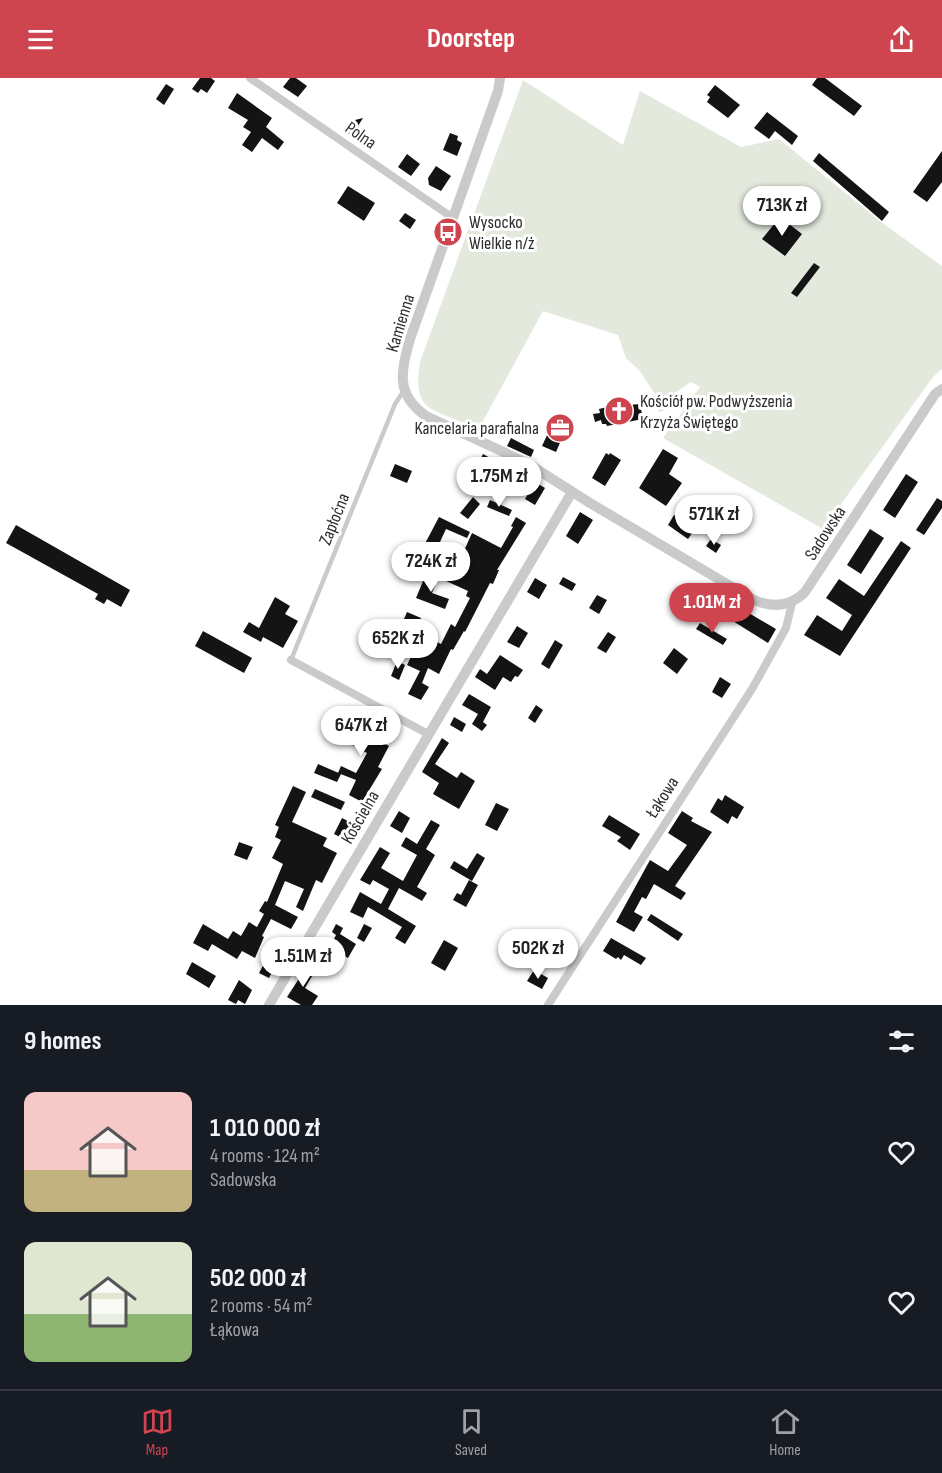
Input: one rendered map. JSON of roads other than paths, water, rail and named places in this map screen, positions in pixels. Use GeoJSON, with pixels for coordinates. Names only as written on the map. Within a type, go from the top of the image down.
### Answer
{"type":"FeatureCollection","features":[{"type":"Feature","properties":{"kind":"street","name":"Polna"},"geometry":{"type":"LineString","coordinates":[[250,78],[453,218]]}},
{"type":"Feature","properties":{"kind":"street","name":"Kamienna"},"geometry":{"type":"LineString","coordinates":[[405,390],[403,374],[410,339],[498,91],[500,78]]}},
{"type":"Feature","properties":{"kind":"street","name":"Sadowska"},"geometry":{"type":"LineString","coordinates":[[792,603],[812,583],[895,454],[936,394],[942,389]]}},
{"type":"Feature","properties":{"kind":"street"},"geometry":{"type":"LineString","coordinates":[[405,390],[407,399],[426,416],[507,452],[754,600],[772,605],[792,603]]}},
{"type":"Feature","properties":{"kind":"street","name":"Kościelna"},"geometry":{"type":"LineString","coordinates":[[269,1005],[572,492]]}},
{"type":"Feature","properties":{"kind":"street","name":"Łąkowa"},"geometry":{"type":"LineString","coordinates":[[548,1005],[752,689],[786,628],[792,603]]}},
{"type":"Feature","properties":{"kind":"street"},"geometry":{"type":"LineString","coordinates":[[291,660],[428,734]]}},
{"type":"Feature","properties":{"kind":"lane","name":"Zapłoćna"},"geometry":{"type":"LineString","coordinates":[[291,660],[395,404],[405,390]]}},
{"type":"Feature","properties":{"kind":"lane"},"geometry":{"type":"LineString","coordinates":[[368,722],[376,706]]}},
{"type":"Feature","properties":{"kind":"place","name":"Wysocko Wielkie n/ż"},"geometry":{"type":"Point","coordinates":[448,232]}},
{"type":"Feature","properties":{"kind":"place","name":"Kościół pw. Podwyższenia Krzyża Świętego"},"geometry":{"type":"Point","coordinates":[619,411]}},
{"type":"Feature","properties":{"kind":"place","name":"Kancelaria parafialna"},"geometry":{"type":"Point","coordinates":[560,428]}}]}
